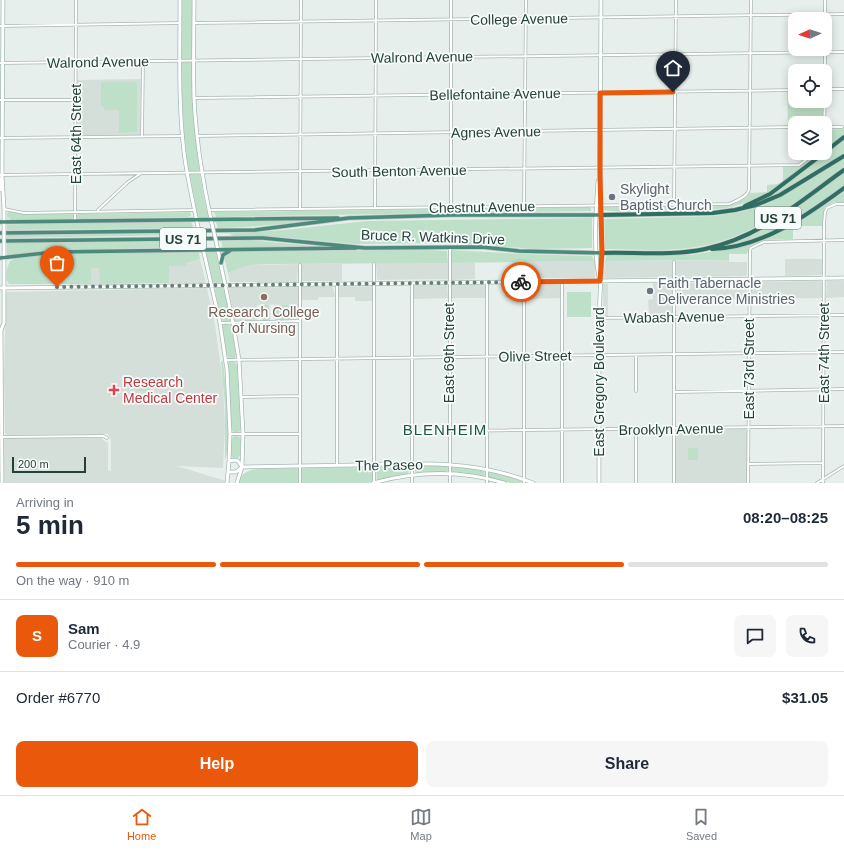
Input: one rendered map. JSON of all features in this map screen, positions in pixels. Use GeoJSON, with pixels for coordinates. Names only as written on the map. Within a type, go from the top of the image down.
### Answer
{"type":"FeatureCollection","features":[{"type":"Feature","properties":{"kind":"highway"},"geometry":{"type":"LineString","coordinates":[[832,146],[844,137]]}},
{"type":"Feature","properties":{"kind":"highway","name":"Bruce R. Watkins Drive"},"geometry":{"type":"LineString","coordinates":[[0,233],[255,230],[349,218],[694,214],[735,210],[756,205],[780,195],[844,156]]}},
{"type":"Feature","properties":{"kind":"highway"},"geometry":{"type":"LineString","coordinates":[[735,210],[770,194],[814,160]]}},
{"type":"Feature","properties":{"kind":"highway","name":"Bruce R. Watkins Drive"},"geometry":{"type":"LineString","coordinates":[[0,241],[263,238],[365,248],[482,247],[519,251],[678,252],[704,249],[739,239],[764,226],[844,170]]}},
{"type":"Feature","properties":{"kind":"highway"},"geometry":{"type":"LineString","coordinates":[[704,249],[718,249],[734,246],[772,233],[811,212],[844,188]]}},
{"type":"Feature","properties":{"kind":"highway"},"geometry":{"type":"LineString","coordinates":[[2,222],[349,218]]}},
{"type":"Feature","properties":{"kind":"highway"},"geometry":{"type":"LineString","coordinates":[[2,258],[54,252],[365,248]]}},
{"type":"Feature","properties":{"kind":"highway"},"geometry":{"type":"LineString","coordinates":[[221,263],[223,256],[232,249]]}},
{"type":"Feature","properties":{"kind":"main road"},"geometry":{"type":"LineString","coordinates":[[2,483],[1,329],[4,323],[2,258],[4,251],[4,228],[2,222],[4,209],[1,175],[1,26],[3,0]]}},
{"type":"Feature","properties":{"kind":"main road"},"geometry":{"type":"LineString","coordinates":[[180,0],[180,94],[183,136],[187,173],[220,323],[225,360],[230,434],[229,472],[227,483]]}},
{"type":"Feature","properties":{"kind":"main road"},"geometry":{"type":"LineString","coordinates":[[194,0],[194,98],[197,136],[202,173],[226,285],[239,360],[244,434],[242,467],[238,483]]}},
{"type":"Feature","properties":{"kind":"main road","name":"East Gregory Boulevard"},"geometry":{"type":"LineString","coordinates":[[600,281],[596,252],[598,215],[601,206],[601,0]]}},
{"type":"Feature","properties":{"kind":"main road"},"geometry":{"type":"LineString","coordinates":[[0,190],[1,175]]}},
{"type":"Feature","properties":{"kind":"main road","name":"East Gregory Boulevard"},"geometry":{"type":"LineString","coordinates":[[599,483],[599,318],[602,252],[596,206],[600,176]]}},
{"type":"Feature","properties":{"kind":"main road"},"geometry":{"type":"LineString","coordinates":[[2,288],[844,278]]}},
{"type":"Feature","properties":{"kind":"main road"},"geometry":{"type":"LineString","coordinates":[[229,462],[235,460],[238,461],[242,467]]}},
{"type":"Feature","properties":{"kind":"main road","name":"The Paseo"},"geometry":{"type":"LineString","coordinates":[[242,467],[450,464],[487,469],[533,483]]}},
{"type":"Feature","properties":{"kind":"main road"},"geometry":{"type":"LineString","coordinates":[[229,472],[236,472],[242,467]]}},
{"type":"Feature","properties":{"kind":"main road","name":"The Paseo"},"geometry":{"type":"LineString","coordinates":[[374,483],[412,475],[450,474],[487,478],[504,483]]}},
{"type":"Feature","properties":{"kind":"street","name":"East 64th Street"},"geometry":{"type":"LineString","coordinates":[[75,220],[76,0]]}},
{"type":"Feature","properties":{"kind":"street"},"geometry":{"type":"LineString","coordinates":[[300,209],[301,0]]}},
{"type":"Feature","properties":{"kind":"street"},"geometry":{"type":"LineString","coordinates":[[375,208],[376,0]]}},
{"type":"Feature","properties":{"kind":"street"},"geometry":{"type":"LineString","coordinates":[[451,0],[451,216]]}},
{"type":"Feature","properties":{"kind":"street"},"geometry":{"type":"LineString","coordinates":[[524,207],[526,0]]}},
{"type":"Feature","properties":{"kind":"street"},"geometry":{"type":"LineString","coordinates":[[674,205],[676,0]]}},
{"type":"Feature","properties":{"kind":"street"},"geometry":{"type":"LineString","coordinates":[[750,166],[751,0]]}},
{"type":"Feature","properties":{"kind":"street"},"geometry":{"type":"LineString","coordinates":[[825,0],[825,12]]}},
{"type":"Feature","properties":{"kind":"street","name":"College Avenue"},"geometry":{"type":"LineString","coordinates":[[194,23],[788,14]]}},
{"type":"Feature","properties":{"kind":"street","name":"College Avenue"},"geometry":{"type":"LineString","coordinates":[[832,14],[844,14]]}},
{"type":"Feature","properties":{"kind":"street"},"geometry":{"type":"LineString","coordinates":[[1,26],[180,23]]}},
{"type":"Feature","properties":{"kind":"street","name":"Walrond Avenue"},"geometry":{"type":"LineString","coordinates":[[1,63],[788,52]]}},
{"type":"Feature","properties":{"kind":"street","name":"Walrond Avenue"},"geometry":{"type":"LineString","coordinates":[[832,52],[844,52]]}},
{"type":"Feature","properties":{"kind":"street"},"geometry":{"type":"LineString","coordinates":[[142,136],[143,61]]}},
{"type":"Feature","properties":{"kind":"street"},"geometry":{"type":"LineString","coordinates":[[832,89],[844,89]]}},
{"type":"Feature","properties":{"kind":"street","name":"Bellefontaine Avenue"},"geometry":{"type":"LineString","coordinates":[[194,98],[788,90]]}},
{"type":"Feature","properties":{"kind":"street"},"geometry":{"type":"LineString","coordinates":[[1,100],[76,100]]}},
{"type":"Feature","properties":{"kind":"street","name":"Agnes Avenue"},"geometry":{"type":"LineString","coordinates":[[197,136],[788,127]]}},
{"type":"Feature","properties":{"kind":"street"},"geometry":{"type":"LineString","coordinates":[[832,127],[842,127]]}},
{"type":"Feature","properties":{"kind":"street"},"geometry":{"type":"LineString","coordinates":[[1,138],[183,136]]}},
{"type":"Feature","properties":{"kind":"street","name":"South Benton Avenue"},"geometry":{"type":"LineString","coordinates":[[1,175],[750,166],[799,165],[806,160]]}},
{"type":"Feature","properties":{"kind":"street","name":"Chestnut Avenue"},"geometry":{"type":"LineString","coordinates":[[209,210],[729,204],[745,196],[749,192],[750,166]]}},
{"type":"Feature","properties":{"kind":"street"},"geometry":{"type":"LineString","coordinates":[[98,211],[128,182],[141,174]]}},
{"type":"Feature","properties":{"kind":"street","name":"East 74th Street"},"geometry":{"type":"LineString","coordinates":[[823,483],[824,224],[825,212],[827,208],[836,204],[844,204]]}},
{"type":"Feature","properties":{"kind":"street"},"geometry":{"type":"LineString","coordinates":[[4,209],[24,213],[195,210]]}},
{"type":"Feature","properties":{"kind":"street"},"geometry":{"type":"LineString","coordinates":[[824,240],[844,240]]}},
{"type":"Feature","properties":{"kind":"street","name":"East 73rd Street"},"geometry":{"type":"LineString","coordinates":[[748,483],[749,254],[751,248],[764,242],[824,240]]}},
{"type":"Feature","properties":{"kind":"street","name":"East 69th Street"},"geometry":{"type":"LineString","coordinates":[[450,247],[450,483]]}},
{"type":"Feature","properties":{"kind":"street"},"geometry":{"type":"LineString","coordinates":[[674,262],[674,483]]}},
{"type":"Feature","properties":{"kind":"street"},"geometry":{"type":"LineString","coordinates":[[374,264],[374,483]]}},
{"type":"Feature","properties":{"kind":"street"},"geometry":{"type":"LineString","coordinates":[[300,265],[300,483]]}},
{"type":"Feature","properties":{"kind":"street"},"geometry":{"type":"LineString","coordinates":[[524,271],[524,481]]}},
{"type":"Feature","properties":{"kind":"street"},"geometry":{"type":"LineString","coordinates":[[562,281],[562,483]]}},
{"type":"Feature","properties":{"kind":"street"},"geometry":{"type":"LineString","coordinates":[[487,282],[487,483]]}},
{"type":"Feature","properties":{"kind":"street"},"geometry":{"type":"LineString","coordinates":[[412,283],[412,483]]}},
{"type":"Feature","properties":{"kind":"street"},"geometry":{"type":"LineString","coordinates":[[337,284],[337,465]]}},
{"type":"Feature","properties":{"kind":"street","name":"Wabash Avenue"},"geometry":{"type":"LineString","coordinates":[[599,318],[844,315]]}},
{"type":"Feature","properties":{"kind":"street"},"geometry":{"type":"LineString","coordinates":[[220,323],[300,321]]}},
{"type":"Feature","properties":{"kind":"street","name":"Olive Street"},"geometry":{"type":"LineString","coordinates":[[225,360],[844,352]]}},
{"type":"Feature","properties":{"kind":"street"},"geometry":{"type":"LineString","coordinates":[[636,355],[636,391]]}},
{"type":"Feature","properties":{"kind":"street"},"geometry":{"type":"LineString","coordinates":[[674,392],[844,389]]}},
{"type":"Feature","properties":{"kind":"street"},"geometry":{"type":"LineString","coordinates":[[242,397],[300,396]]}},
{"type":"Feature","properties":{"kind":"street","name":"Brooklyn Avenue"},"geometry":{"type":"LineString","coordinates":[[450,431],[844,426]]}},
{"type":"Feature","properties":{"kind":"street"},"geometry":{"type":"LineString","coordinates":[[636,429],[636,483]]}},
{"type":"Feature","properties":{"kind":"street"},"geometry":{"type":"LineString","coordinates":[[230,434],[300,434]]}},
{"type":"Feature","properties":{"kind":"street"},"geometry":{"type":"LineString","coordinates":[[1,437],[103,436],[106,438]]}},
{"type":"Feature","properties":{"kind":"street"},"geometry":{"type":"LineString","coordinates":[[748,464],[823,464]]}},
{"type":"Feature","properties":{"kind":"street"},"geometry":{"type":"LineString","coordinates":[[817,483],[844,466]]}},
{"type":"Feature","properties":{"kind":"shaded area"},"geometry":{"type":"Polygon","coordinates":[[[141,79],[140,135],[77,135],[77,80],[141,79]]]}},
{"type":"Feature","properties":{"kind":"shaded area"},"geometry":{"type":"Polygon","coordinates":[[[200,259],[206,283],[169,283],[169,266],[186,266],[185,263],[200,259]]]}},
{"type":"Feature","properties":{"kind":"shaded area"},"geometry":{"type":"Polygon","coordinates":[[[785,259],[822,259],[822,274],[785,276],[785,259]]]}},
{"type":"Feature","properties":{"kind":"shaded area"},"geometry":{"type":"Polygon","coordinates":[[[729,260],[729,262],[747,262],[747,275],[676,276],[676,261],[729,260]]]}},
{"type":"Feature","properties":{"kind":"shaded area"},"geometry":{"type":"Polygon","coordinates":[[[595,261],[595,278],[526,278],[526,262],[595,261]]]}},
{"type":"Feature","properties":{"kind":"shaded area"},"geometry":{"type":"Polygon","coordinates":[[[605,261],[672,261],[672,277],[606,278],[604,277],[605,261]]]}},
{"type":"Feature","properties":{"kind":"shaded area"},"geometry":{"type":"Polygon","coordinates":[[[512,262],[523,262],[522,279],[512,279],[512,262]]]}},
{"type":"Feature","properties":{"kind":"shaded area"},"geometry":{"type":"Polygon","coordinates":[[[376,263],[448,263],[448,279],[377,280],[376,263]]]}},
{"type":"Feature","properties":{"kind":"shaded area"},"geometry":{"type":"Polygon","coordinates":[[[451,263],[475,263],[475,279],[451,280],[451,263]]]}},
{"type":"Feature","properties":{"kind":"shaded area"},"geometry":{"type":"Polygon","coordinates":[[[298,264],[297,282],[230,282],[228,273],[249,265],[298,264]]]}},
{"type":"Feature","properties":{"kind":"shaded area"},"geometry":{"type":"Polygon","coordinates":[[[301,264],[342,264],[342,281],[301,281],[301,264]]]}},
{"type":"Feature","properties":{"kind":"shaded area"},"geometry":{"type":"Polygon","coordinates":[[[91,268],[100,268],[100,284],[91,284],[91,268]]]}},
{"type":"Feature","properties":{"kind":"shaded area"},"geometry":{"type":"Polygon","coordinates":[[[821,281],[822,298],[751,299],[752,282],[821,281]]]}},
{"type":"Feature","properties":{"kind":"shaded area"},"geometry":{"type":"Polygon","coordinates":[[[827,281],[844,281],[844,297],[826,298],[827,281]]]}},
{"type":"Feature","properties":{"kind":"shaded area"},"geometry":{"type":"Polygon","coordinates":[[[746,282],[747,299],[676,300],[677,283],[746,282]]]}},
{"type":"Feature","properties":{"kind":"shaded area"},"geometry":{"type":"Polygon","coordinates":[[[653,283],[672,284],[672,314],[649,314],[648,300],[653,299],[653,283]]]}},
{"type":"Feature","properties":{"kind":"shaded area"},"geometry":{"type":"Polygon","coordinates":[[[505,284],[522,285],[522,297],[505,297],[505,284]]]}},
{"type":"Feature","properties":{"kind":"shaded area"},"geometry":{"type":"Polygon","coordinates":[[[560,284],[560,298],[526,299],[526,285],[560,284]]]}},
{"type":"Feature","properties":{"kind":"shaded area"},"geometry":{"type":"Polygon","coordinates":[[[603,284],[608,284],[608,317],[603,317],[603,284]]]}},
{"type":"Feature","properties":{"kind":"shaded area"},"geometry":{"type":"Polygon","coordinates":[[[447,285],[448,298],[413,299],[414,286],[447,285]]]}},
{"type":"Feature","properties":{"kind":"shaded area"},"geometry":{"type":"Polygon","coordinates":[[[452,285],[484,285],[485,298],[451,298],[452,285]]]}},
{"type":"Feature","properties":{"kind":"shaded area"},"geometry":{"type":"Polygon","coordinates":[[[372,286],[373,301],[355,301],[355,297],[338,297],[339,287],[372,286]]]}},
{"type":"Feature","properties":{"kind":"shaded area","name":"Research College of Nursing"},"geometry":{"type":"Polygon","coordinates":[[[297,287],[298,304],[257,305],[257,321],[235,321],[229,290],[230,288],[297,287]]]}},
{"type":"Feature","properties":{"kind":"shaded area"},"geometry":{"type":"Polygon","coordinates":[[[302,287],[333,287],[335,297],[319,297],[318,300],[301,300],[302,287]]]}},
{"type":"Feature","properties":{"kind":"shaded area","name":"Research Medical Center"},"geometry":{"type":"Polygon","coordinates":[[[207,288],[215,325],[223,383],[225,426],[223,468],[177,466],[226,481],[225,483],[4,483],[4,440],[6,438],[101,437],[108,443],[108,471],[111,471],[111,440],[108,434],[7,435],[5,433],[4,375],[7,292],[207,288]]]}},
{"type":"Feature","properties":{"kind":"shaded area"},"geometry":{"type":"Polygon","coordinates":[[[746,429],[747,483],[675,483],[676,430],[746,429]]]}},
{"type":"Feature","properties":{"kind":"green space"},"geometry":{"type":"Polygon","coordinates":[[[182,0],[193,0],[194,109],[198,163],[208,216],[207,218],[198,218],[187,160],[182,94],[182,0]]]}},
{"type":"Feature","properties":{"kind":"green space"},"geometry":{"type":"Polygon","coordinates":[[[101,82],[137,82],[137,132],[119,133],[119,110],[104,110],[104,106],[101,106],[101,82]]]}},
{"type":"Feature","properties":{"kind":"green space"},"geometry":{"type":"Polygon","coordinates":[[[787,91],[788,108],[823,108],[823,116],[788,116],[788,126],[787,91]]]}},
{"type":"Feature","properties":{"kind":"green space"},"geometry":{"type":"Polygon","coordinates":[[[844,126],[844,134],[832,144],[832,130],[842,129],[844,126]]]}},
{"type":"Feature","properties":{"kind":"green space"},"geometry":{"type":"Polygon","coordinates":[[[844,140],[844,153],[777,194],[763,199],[781,189],[818,160],[832,160],[832,149],[844,140]]]}},
{"type":"Feature","properties":{"kind":"green space"},"geometry":{"type":"Polygon","coordinates":[[[844,159],[844,167],[792,205],[756,227],[737,236],[717,243],[685,249],[605,249],[604,219],[715,216],[745,211],[777,199],[844,159]]]}},
{"type":"Feature","properties":{"kind":"green space"},"geometry":{"type":"Polygon","coordinates":[[[808,160],[812,160],[783,182],[783,167],[800,166],[808,160]]]}},
{"type":"Feature","properties":{"kind":"green space"},"geometry":{"type":"Polygon","coordinates":[[[844,173],[844,186],[804,214],[775,230],[745,242],[729,246],[766,228],[844,173]]]}},
{"type":"Feature","properties":{"kind":"green space"},"geometry":{"type":"Polygon","coordinates":[[[783,182],[765,194],[753,200],[726,208],[634,212],[604,210],[604,207],[730,205],[747,197],[750,193],[767,192],[767,185],[783,182]]]}},
{"type":"Feature","properties":{"kind":"green space"},"geometry":{"type":"Polygon","coordinates":[[[844,192],[844,202],[835,202],[825,207],[822,226],[793,226],[844,192]]]}},
{"type":"Feature","properties":{"kind":"green space"},"geometry":{"type":"Polygon","coordinates":[[[591,208],[591,211],[467,213],[451,211],[452,209],[591,208]]]}},
{"type":"Feature","properties":{"kind":"green space"},"geometry":{"type":"Polygon","coordinates":[[[447,209],[447,213],[216,217],[214,212],[447,209]]]}},
{"type":"Feature","properties":{"kind":"green space"},"geometry":{"type":"Polygon","coordinates":[[[190,212],[191,216],[187,217],[77,218],[78,214],[190,212]]]}},
{"type":"Feature","properties":{"kind":"green space"},"geometry":{"type":"Polygon","coordinates":[[[7,213],[23,214],[72,213],[74,216],[72,219],[12,220],[7,217],[7,213]]]}},
{"type":"Feature","properties":{"kind":"green space"},"geometry":{"type":"Polygon","coordinates":[[[592,218],[592,248],[536,249],[452,243],[355,244],[279,237],[233,236],[230,234],[220,234],[284,230],[367,221],[592,218]]]}},
{"type":"Feature","properties":{"kind":"green space"},"geometry":{"type":"Polygon","coordinates":[[[254,220],[325,220],[218,228],[216,222],[254,220]]]}},
{"type":"Feature","properties":{"kind":"green space"},"geometry":{"type":"Polygon","coordinates":[[[191,221],[193,228],[7,230],[7,225],[191,221]]]}},
{"type":"Feature","properties":{"kind":"green space"},"geometry":{"type":"Polygon","coordinates":[[[793,226],[793,239],[765,240],[749,247],[747,254],[729,254],[729,260],[605,261],[607,255],[691,255],[736,248],[793,226]]]}},
{"type":"Feature","properties":{"kind":"green space"},"geometry":{"type":"Polygon","coordinates":[[[176,233],[195,235],[7,238],[7,235],[176,233]]]}},
{"type":"Feature","properties":{"kind":"green space"},"geometry":{"type":"Polygon","coordinates":[[[249,240],[326,247],[223,248],[221,241],[249,240]]]}},
{"type":"Feature","properties":{"kind":"green space"},"geometry":{"type":"Polygon","coordinates":[[[196,241],[197,247],[51,250],[7,256],[7,243],[196,241]]]}},
{"type":"Feature","properties":{"kind":"green space"},"geometry":{"type":"Polygon","coordinates":[[[452,250],[592,256],[594,261],[451,263],[452,250]]]}},
{"type":"Feature","properties":{"kind":"green space"},"geometry":{"type":"Polygon","coordinates":[[[232,251],[447,251],[448,263],[249,265],[228,273],[224,257],[232,251]]]}},
{"type":"Feature","properties":{"kind":"green space"},"geometry":{"type":"Polygon","coordinates":[[[199,252],[200,259],[186,263],[186,266],[169,266],[169,283],[100,284],[99,268],[91,268],[91,284],[9,284],[6,276],[10,261],[16,258],[43,254],[199,252]]]}},
{"type":"Feature","properties":{"kind":"green space"},"geometry":{"type":"Polygon","coordinates":[[[206,252],[216,252],[222,280],[221,283],[215,283],[212,281],[206,252]]]}},
{"type":"Feature","properties":{"kind":"green space"},"geometry":{"type":"Polygon","coordinates":[[[216,288],[222,288],[224,290],[231,319],[230,321],[223,321],[221,319],[215,290],[216,288]]]}},
{"type":"Feature","properties":{"kind":"green space"},"geometry":{"type":"Polygon","coordinates":[[[567,292],[591,292],[591,317],[567,317],[567,292]]]}},
{"type":"Feature","properties":{"kind":"green space"},"geometry":{"type":"Polygon","coordinates":[[[298,304],[297,320],[275,321],[275,305],[298,304]]]}},
{"type":"Feature","properties":{"kind":"green space"},"geometry":{"type":"Polygon","coordinates":[[[262,305],[269,305],[270,321],[262,321],[262,305]]]}},
{"type":"Feature","properties":{"kind":"green space"},"geometry":{"type":"Polygon","coordinates":[[[224,324],[232,325],[236,355],[235,358],[229,358],[226,355],[222,327],[224,324]]]}},
{"type":"Feature","properties":{"kind":"green space"},"geometry":{"type":"Polygon","coordinates":[[[221,361],[223,362],[228,428],[227,453],[225,459],[225,406],[221,361]]]}},
{"type":"Feature","properties":{"kind":"green space"},"geometry":{"type":"Polygon","coordinates":[[[229,362],[235,362],[237,365],[241,429],[239,432],[234,432],[231,430],[229,362]]]}},
{"type":"Feature","properties":{"kind":"green space"},"geometry":{"type":"Polygon","coordinates":[[[150,381],[150,391],[136,391],[136,383],[150,381]]]}},
{"type":"Feature","properties":{"kind":"green space"},"geometry":{"type":"Polygon","coordinates":[[[235,436],[240,437],[241,439],[240,456],[236,459],[231,456],[232,438],[235,436]]]}},
{"type":"Feature","properties":{"kind":"green space"},"geometry":{"type":"Polygon","coordinates":[[[688,448],[698,448],[698,460],[688,460],[688,448]]]}},
{"type":"Feature","properties":{"kind":"green space"},"geometry":{"type":"Polygon","coordinates":[[[445,466],[448,467],[448,470],[445,472],[416,473],[415,467],[445,466]]]}},
{"type":"Feature","properties":{"kind":"green space"},"geometry":{"type":"Polygon","coordinates":[[[451,466],[484,470],[485,475],[452,472],[451,466]]]}},
{"type":"Feature","properties":{"kind":"green space"},"geometry":{"type":"Polygon","coordinates":[[[371,467],[373,469],[373,480],[369,483],[238,483],[241,477],[246,473],[258,469],[371,467]]]}},
{"type":"Feature","properties":{"kind":"green space"},"geometry":{"type":"Polygon","coordinates":[[[378,467],[409,468],[408,474],[377,480],[376,469],[378,467]]]}},
{"type":"Feature","properties":{"kind":"green space"},"geometry":{"type":"Polygon","coordinates":[[[489,471],[521,480],[522,483],[510,483],[489,477],[489,471]]]}},
{"type":"Feature","properties":{"kind":"way so far"},"geometry":{"type":"LineString","coordinates":[[57,287],[521,282]]}},
{"type":"Feature","properties":{"kind":"place","name":"Skylight Baptist Church"},"geometry":{"type":"Point","coordinates":[612,197]}},
{"type":"Feature","properties":{"kind":"place","name":"Faith Tabernacle Deliverance Ministries"},"geometry":{"type":"Point","coordinates":[650,291]}},
{"type":"Feature","properties":{"kind":"place","name":"Research College of Nursing"},"geometry":{"type":"Point","coordinates":[264,297]}},
{"type":"Feature","properties":{"kind":"place","name":"Research Medical Center"},"geometry":{"type":"Point","coordinates":[114,390]}},
{"type":"Feature","properties":{"kind":"district","name":"BLENHEIM"},"geometry":{"type":"Point","coordinates":[445,430]}},
{"type":"Feature","properties":{"kind":"route"},"geometry":{"type":"LineString","coordinates":[[521,282],[600,281],[602,252],[600,93],[673,92]]}}]}
